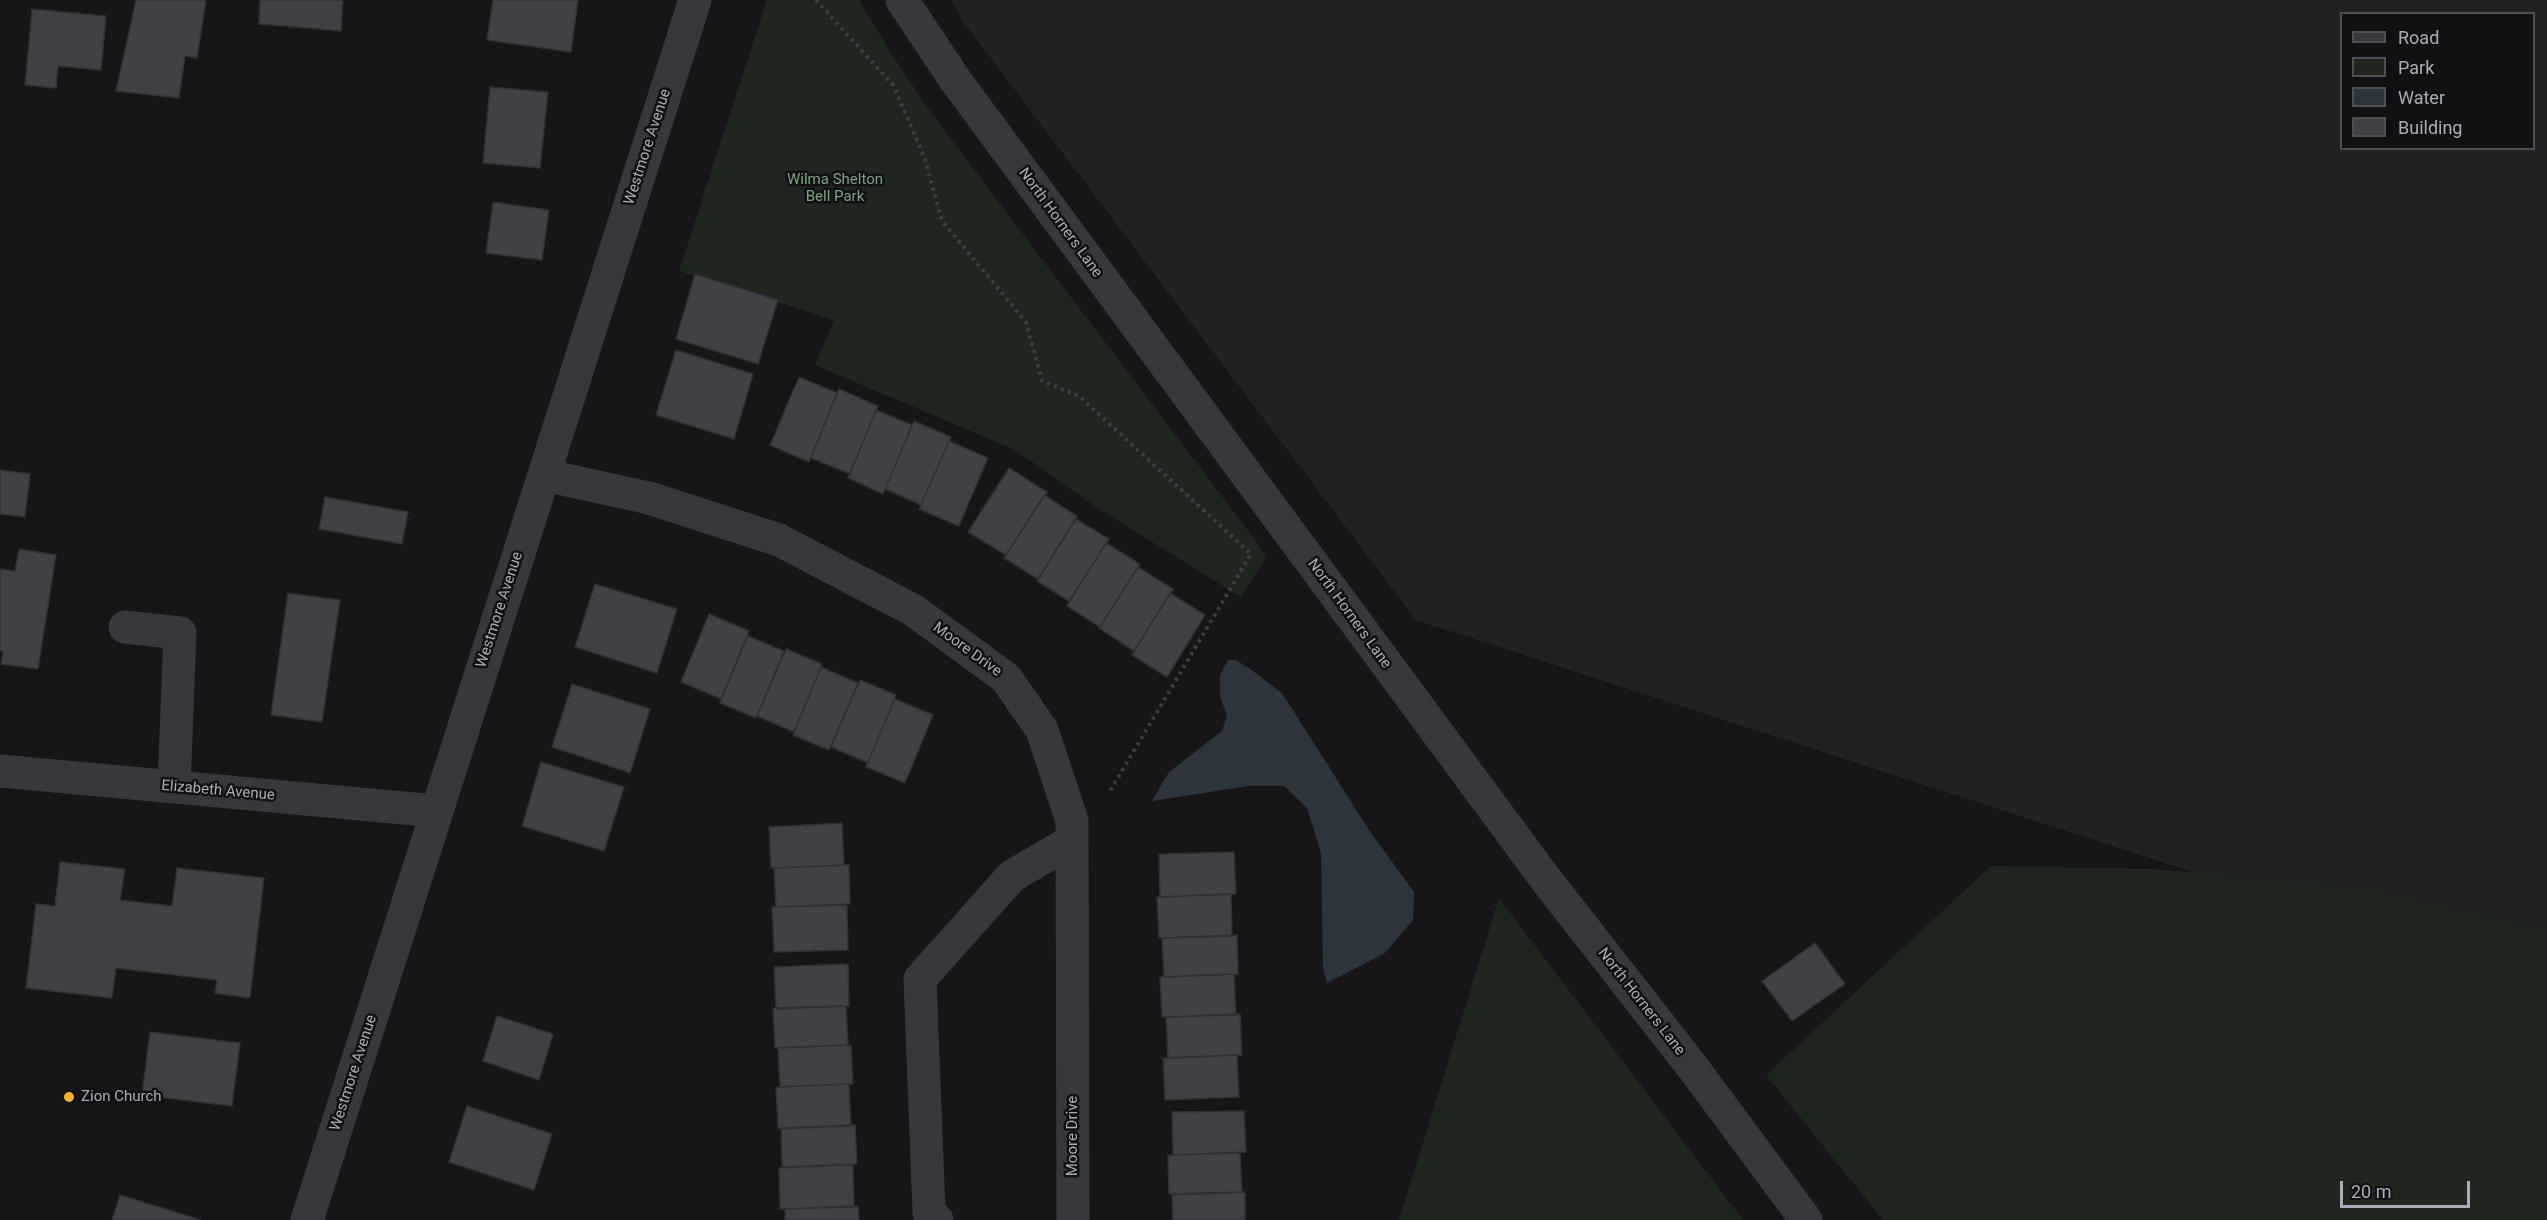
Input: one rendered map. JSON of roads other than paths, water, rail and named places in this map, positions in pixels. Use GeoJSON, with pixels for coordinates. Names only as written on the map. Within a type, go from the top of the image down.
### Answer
{"type":"FeatureCollection","features":[{"type":"Feature","properties":{"kind":"street","name":"Westmore Avenue"},"geometry":{"type":"LineString","coordinates":[[307,1220],[695,0]]}},
{"type":"Feature","properties":{"kind":"street","name":"North Horners Lane"},"geometry":{"type":"LineString","coordinates":[[902,0],[956,81],[1444,744],[1544,877],[1694,1068],[1806,1220]]}},
{"type":"Feature","properties":{"kind":"street","name":"Moore Drive"},"geometry":{"type":"LineString","coordinates":[[544,475],[649,498],[779,540],[913,610],[1005,678],[1042,730],[1072,821],[1073,1220]]}},
{"type":"Feature","properties":{"kind":"street"},"geometry":{"type":"LineString","coordinates":[[125,627],[180,633],[174,787]]}},
{"type":"Feature","properties":{"kind":"street","name":"Elizabeth Avenue"},"geometry":{"type":"LineString","coordinates":[[0,771],[436,811]]}},
{"type":"Feature","properties":{"kind":"street"},"geometry":{"type":"LineString","coordinates":[[937,1220],[928,1212],[920,979],[1012,876],[1072,841]]}},
{"type":"Feature","properties":{"kind":"water"},"geometry":{"type":"Polygon","coordinates":[[[1228,660],[1236,660],[1282,693],[1369,830],[1414,892],[1413,920],[1385,953],[1327,983],[1323,968],[1321,853],[1307,808],[1284,786],[1248,786],[1152,801],[1169,772],[1222,731],[1227,715],[1220,697],[1220,675],[1228,660]]]}},
{"type":"Feature","properties":{"kind":"place","name":"Zion Church"},"geometry":{"type":"Point","coordinates":[69,1097]}},
{"type":"Feature","properties":{"kind":"park label","name":"Wilma Shelton Bell Park"},"geometry":{"type":"Point","coordinates":[835,188]}}]}
